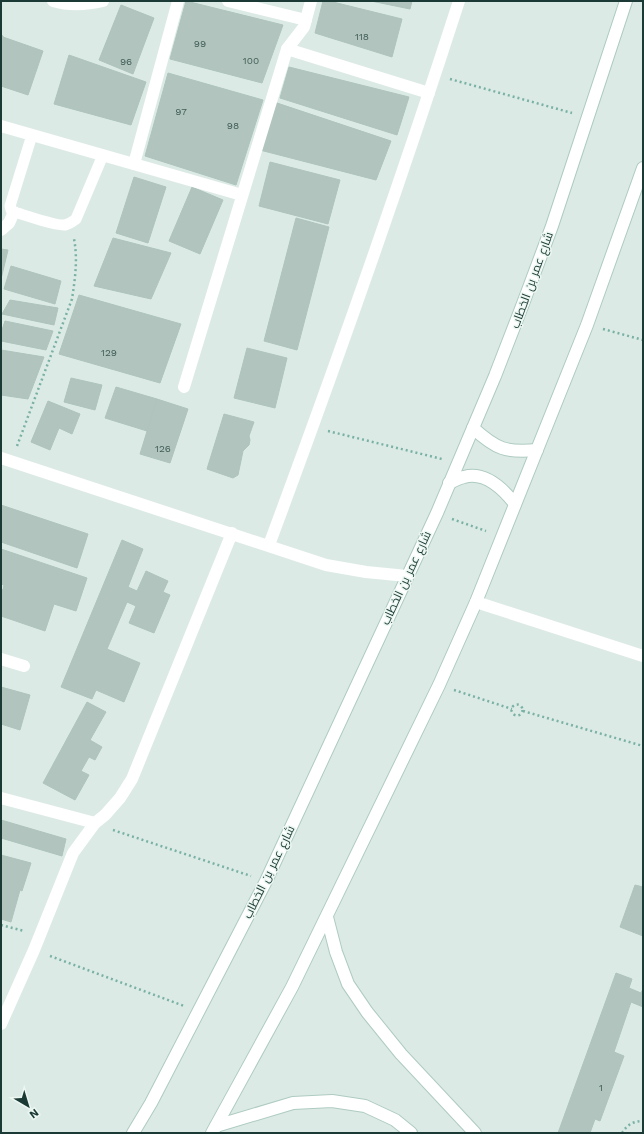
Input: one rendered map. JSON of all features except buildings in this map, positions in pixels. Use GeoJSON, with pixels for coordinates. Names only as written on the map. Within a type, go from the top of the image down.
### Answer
{"type":"FeatureCollection","features":[{"type":"Feature","properties":{"kind":"street"},"geometry":{"type":"LineString","coordinates":[[53,1],[63,4],[78,5],[103,1]]}},
{"type":"Feature","properties":{"kind":"street"},"geometry":{"type":"LineString","coordinates":[[134,164],[178,1]]}},
{"type":"Feature","properties":{"kind":"street"},"geometry":{"type":"LineString","coordinates":[[228,1],[306,20]]}},
{"type":"Feature","properties":{"kind":"street"},"geometry":{"type":"LineString","coordinates":[[184,387],[287,49],[298,35],[306,20],[311,1]]}},
{"type":"Feature","properties":{"kind":"street"},"geometry":{"type":"LineString","coordinates":[[269,545],[313,427],[429,93],[459,1]]}},
{"type":"Feature","properties":{"kind":"street","name":"شارع عمر بن الخطاب"},"geometry":{"type":"LineString","coordinates":[[133,1133],[266,881],[437,513],[495,376],[552,226],[626,1]]}},
{"type":"Feature","properties":{"kind":"street"},"geometry":{"type":"LineString","coordinates":[[287,49],[429,93]]}},
{"type":"Feature","properties":{"kind":"street"},"geometry":{"type":"LineString","coordinates":[[1,126],[242,195]]}},
{"type":"Feature","properties":{"kind":"street"},"geometry":{"type":"LineString","coordinates":[[214,1129],[292,987],[439,685],[476,602],[587,325],[643,168]]}},
{"type":"Feature","properties":{"kind":"street"},"geometry":{"type":"LineString","coordinates":[[1,230],[8,223],[14,212]]}},
{"type":"Feature","properties":{"kind":"street"},"geometry":{"type":"LineString","coordinates":[[473,428],[487,441],[506,450],[518,452],[537,450]]}},
{"type":"Feature","properties":{"kind":"street"},"geometry":{"type":"LineString","coordinates":[[6,460],[269,545],[326,565],[366,572],[407,576]]}},
{"type":"Feature","properties":{"kind":"street"},"geometry":{"type":"LineString","coordinates":[[449,483],[465,476],[483,478],[500,487],[515,504]]}},
{"type":"Feature","properties":{"kind":"street"},"geometry":{"type":"LineString","coordinates":[[1,1024],[34,950],[73,853],[95,823],[105,815],[120,798],[132,779],[232,533]]}},
{"type":"Feature","properties":{"kind":"street"},"geometry":{"type":"LineString","coordinates":[[476,602],[643,656]]}},
{"type":"Feature","properties":{"kind":"street"},"geometry":{"type":"LineString","coordinates":[[1,659],[24,666]]}},
{"type":"Feature","properties":{"kind":"street"},"geometry":{"type":"LineString","coordinates":[[1,798],[95,823]]}},
{"type":"Feature","properties":{"kind":"street"},"geometry":{"type":"LineString","coordinates":[[327,917],[336,952],[348,984],[367,1012],[406,1059],[475,1133]]}},
{"type":"Feature","properties":{"kind":"street"},"geometry":{"type":"LineString","coordinates":[[214,1129],[293,1103],[332,1101],[365,1106],[395,1120],[410,1133]]}},
{"type":"Feature","properties":{"kind":"lane"},"geometry":{"type":"LineString","coordinates":[[32,135],[11,202],[12,210],[14,212],[56,224],[63,225],[76,219],[103,155]]}},
{"type":"Feature","properties":{"kind":"path"},"geometry":{"type":"LineString","coordinates":[[435,75],[588,118]]}},
{"type":"Feature","properties":{"kind":"path"},"geometry":{"type":"LineString","coordinates":[[6,460],[72,299],[76,261],[70,223]]}},
{"type":"Feature","properties":{"kind":"path"},"geometry":{"type":"LineString","coordinates":[[587,325],[643,340]]}},
{"type":"Feature","properties":{"kind":"path"},"geometry":{"type":"LineString","coordinates":[[313,427],[458,463]]}},
{"type":"Feature","properties":{"kind":"path"},"geometry":{"type":"LineString","coordinates":[[437,513],[502,537]]}},
{"type":"Feature","properties":{"kind":"path"},"geometry":{"type":"LineString","coordinates":[[439,685],[512,709],[512,712],[516,715],[522,714],[523,711]]}},
{"type":"Feature","properties":{"kind":"path"},"geometry":{"type":"LineString","coordinates":[[512,709],[514,705],[519,704],[522,706],[523,711]]}},
{"type":"Feature","properties":{"kind":"path"},"geometry":{"type":"LineString","coordinates":[[523,711],[643,746]]}},
{"type":"Feature","properties":{"kind":"path"},"geometry":{"type":"LineString","coordinates":[[95,823],[266,881]]}},
{"type":"Feature","properties":{"kind":"path"},"geometry":{"type":"LineString","coordinates":[[1,925],[39,936]]}},
{"type":"Feature","properties":{"kind":"path"},"geometry":{"type":"LineString","coordinates":[[34,950],[197,1012]]}},
{"type":"Feature","properties":{"kind":"path"},"geometry":{"type":"LineString","coordinates":[[622,1133],[627,1126],[636,1121],[643,1121]]}}]}
